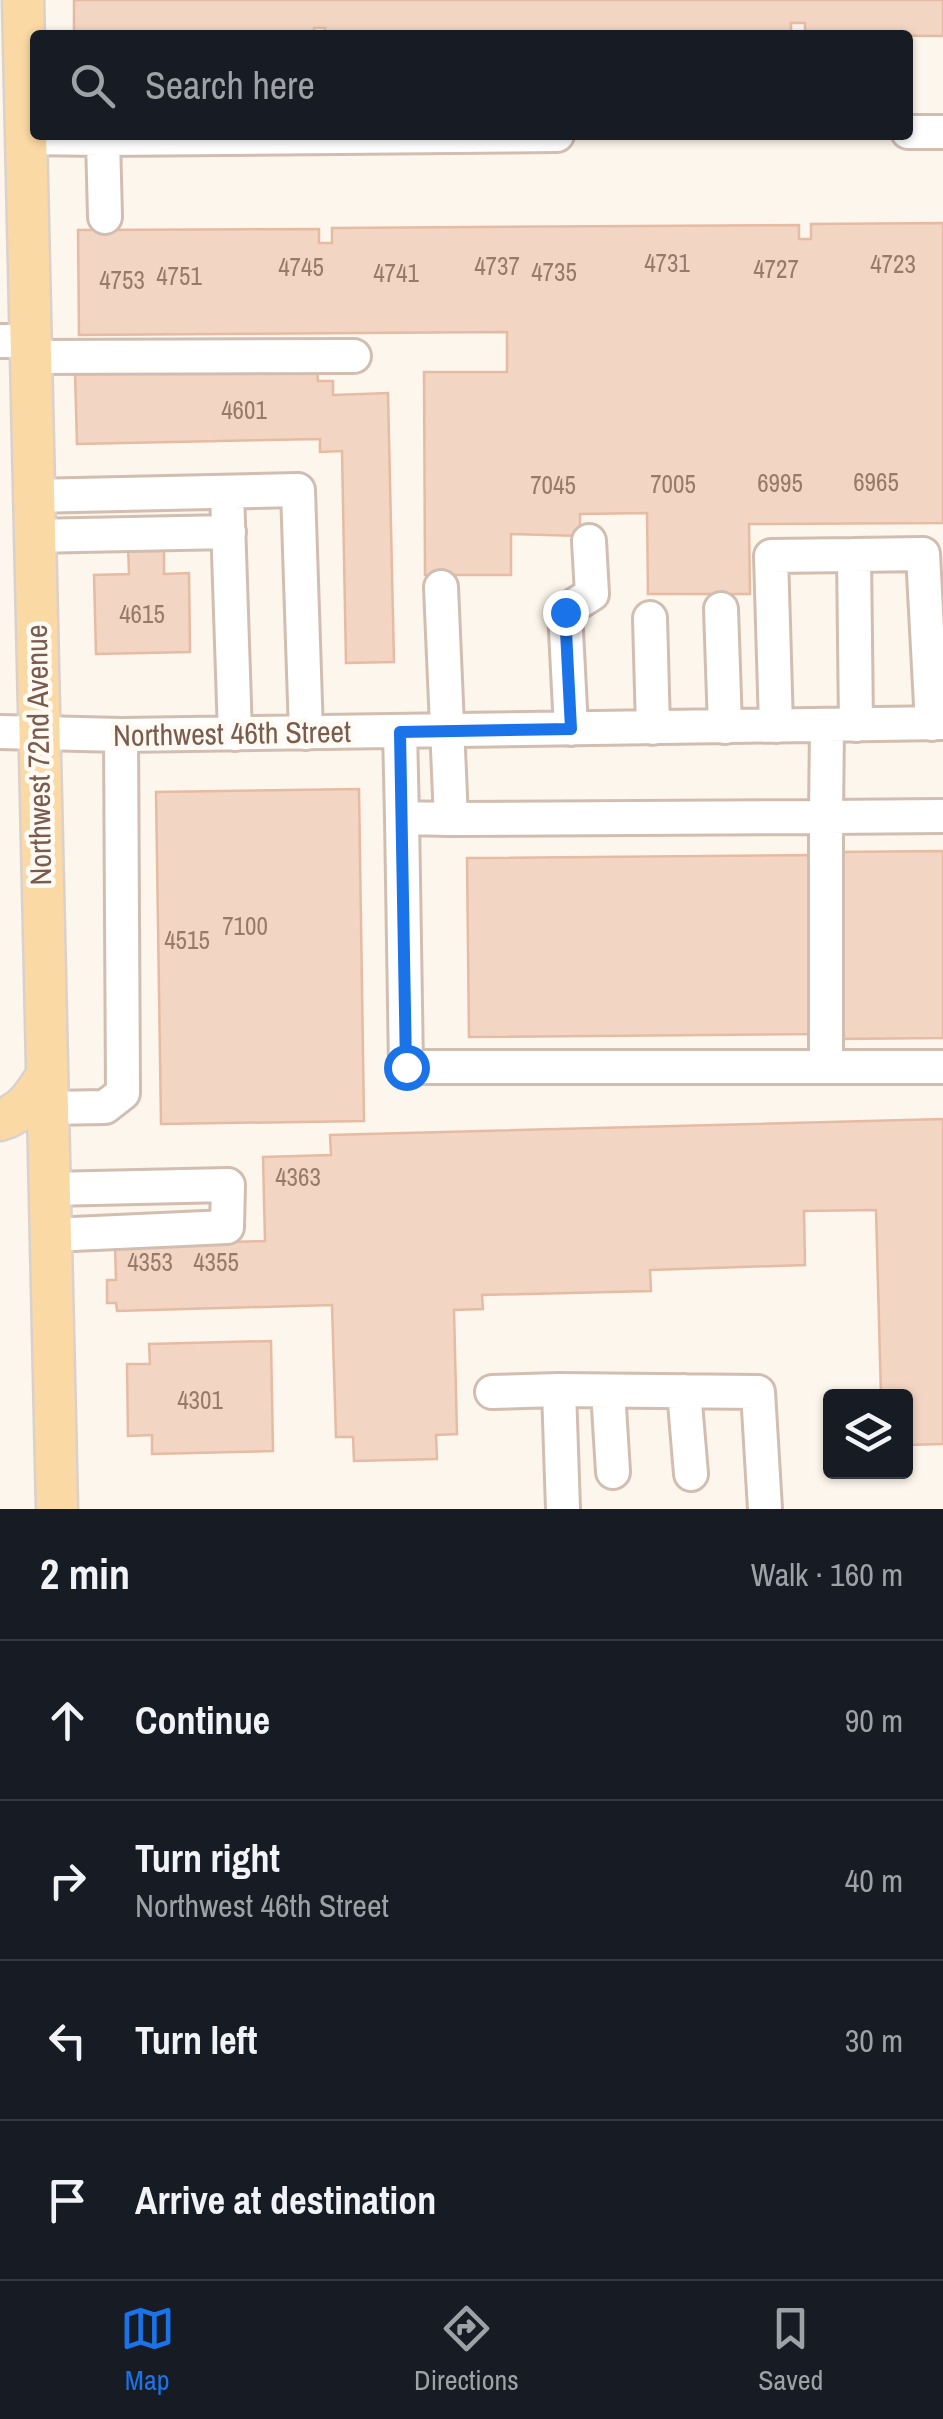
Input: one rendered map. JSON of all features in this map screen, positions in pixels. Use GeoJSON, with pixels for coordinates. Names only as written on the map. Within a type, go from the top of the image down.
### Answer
{"type":"FeatureCollection","features":[{"type":"Feature","properties":{"kind":"main road","name":"Northwest 72nd Avenue"},"geometry":{"type":"LineString","coordinates":[[22,0],[26,138],[20,346],[32,536],[19,733],[48,1092],[56,1509]]}},
{"type":"Feature","properties":{"kind":"main road"},"geometry":{"type":"LineString","coordinates":[[0,1120],[48,1092]]}},
{"type":"Feature","properties":{"kind":"street"},"geometry":{"type":"LineString","coordinates":[[913,132],[943,132]]}},
{"type":"Feature","properties":{"kind":"street"},"geometry":{"type":"LineString","coordinates":[[26,138],[30,138]]}},
{"type":"Feature","properties":{"kind":"street"},"geometry":{"type":"LineString","coordinates":[[104,140],[106,217]]}},
{"type":"Feature","properties":{"kind":"street"},"geometry":{"type":"LineString","coordinates":[[20,346],[354,356]]}},
{"type":"Feature","properties":{"kind":"street"},"geometry":{"type":"LineString","coordinates":[[32,496],[298,490],[306,733]]}},
{"type":"Feature","properties":{"kind":"street"},"geometry":{"type":"LineString","coordinates":[[228,492],[235,734]]}},
{"type":"Feature","properties":{"kind":"street"},"geometry":{"type":"LineString","coordinates":[[32,536],[229,532]]}},
{"type":"Feature","properties":{"kind":"street"},"geometry":{"type":"LineString","coordinates":[[571,729],[565,612],[592,594],[590,541]]}},
{"type":"Feature","properties":{"kind":"street"},"geometry":{"type":"LineString","coordinates":[[776,726],[770,556],[922,554],[938,724]]}},
{"type":"Feature","properties":{"kind":"street"},"geometry":{"type":"LineString","coordinates":[[826,1067],[826,817],[841,725],[854,555]]}},
{"type":"Feature","properties":{"kind":"street"},"geometry":{"type":"LineString","coordinates":[[441,586],[451,819]]}},
{"type":"Feature","properties":{"kind":"street"},"geometry":{"type":"LineString","coordinates":[[721,609],[725,727]]}},
{"type":"Feature","properties":{"kind":"street"},"geometry":{"type":"LineString","coordinates":[[650,618],[653,728]]}},
{"type":"Feature","properties":{"kind":"street","name":"Northwest 46th Street"},"geometry":{"type":"LineString","coordinates":[[19,733],[121,736],[938,724]]}},
{"type":"Feature","properties":{"kind":"street"},"geometry":{"type":"LineString","coordinates":[[400,732],[406,1067],[943,1067]]}},
{"type":"Feature","properties":{"kind":"street"},"geometry":{"type":"LineString","coordinates":[[48,1092],[105,1107],[123,1094],[121,736]]}},
{"type":"Feature","properties":{"kind":"street"},"geometry":{"type":"LineString","coordinates":[[402,818],[943,816]]}},
{"type":"Feature","properties":{"kind":"street"},"geometry":{"type":"LineString","coordinates":[[50,1189],[228,1185],[228,1228],[51,1235]]}},
{"type":"Feature","properties":{"kind":"street"},"geometry":{"type":"LineString","coordinates":[[559,1390],[563,1509]]}},
{"type":"Feature","properties":{"kind":"street"},"geometry":{"type":"LineString","coordinates":[[608,1390],[613,1472]]}},
{"type":"Feature","properties":{"kind":"street"},"geometry":{"type":"LineString","coordinates":[[492,1392],[758,1392],[765,1509]]}},
{"type":"Feature","properties":{"kind":"street"},"geometry":{"type":"LineString","coordinates":[[684,1392],[692,1474]]}},
{"type":"Feature","properties":{"kind":"building"},"geometry":{"type":"Polygon","coordinates":[[[74,0],[943,0],[943,36],[913,36],[913,30],[805,30],[805,23],[791,23],[791,30],[74,30],[74,0]]]}},
{"type":"Feature","properties":{"kind":"building"},"geometry":{"type":"Polygon","coordinates":[[[943,223],[943,523],[749,524],[750,594],[648,594],[647,513],[580,514],[580,536],[511,534],[511,575],[425,575],[424,372],[507,372],[507,332],[79,335],[78,230],[319,229],[319,243],[332,243],[332,228],[799,225],[799,239],[811,239],[811,224],[943,223]]]}},
{"type":"Feature","properties":{"kind":"building"},"geometry":{"type":"Polygon","coordinates":[[[317,367],[318,381],[333,381],[333,395],[388,393],[394,662],[346,663],[342,451],[320,452],[320,439],[77,444],[75,373],[317,367]]]}},
{"type":"Feature","properties":{"kind":"building"},"geometry":{"type":"Polygon","coordinates":[[[164,545],[164,574],[189,573],[190,652],[96,654],[94,575],[129,574],[128,546],[164,545]]]}},
{"type":"Feature","properties":{"kind":"building"},"geometry":{"type":"Polygon","coordinates":[[[359,789],[364,1121],[161,1124],[156,792],[359,789]]]}},
{"type":"Feature","properties":{"kind":"building"},"geometry":{"type":"Polygon","coordinates":[[[943,851],[943,1038],[837,1039],[835,852],[943,851]]]}},
{"type":"Feature","properties":{"kind":"building"},"geometry":{"type":"Polygon","coordinates":[[[813,855],[814,1034],[469,1037],[467,858],[813,855]]]}},
{"type":"Feature","properties":{"kind":"building"},"geometry":{"type":"Polygon","coordinates":[[[943,1119],[943,1444],[913,1445],[913,1389],[881,1389],[876,1210],[804,1211],[805,1265],[650,1270],[651,1291],[482,1295],[483,1309],[454,1310],[457,1434],[436,1435],[437,1459],[354,1461],[353,1437],[336,1437],[332,1305],[117,1311],[116,1303],[107,1303],[107,1280],[116,1280],[115,1245],[265,1241],[263,1157],[331,1155],[330,1135],[943,1119]]]}},
{"type":"Feature","properties":{"kind":"building"},"geometry":{"type":"Polygon","coordinates":[[[271,1341],[273,1451],[152,1454],[152,1435],[128,1436],[127,1364],[150,1364],[149,1344],[271,1341]]]}},
{"type":"Feature","properties":{"kind":"route"},"geometry":{"type":"LineString","coordinates":[[406,1067],[400,732],[571,729],[565,612]]}}]}
